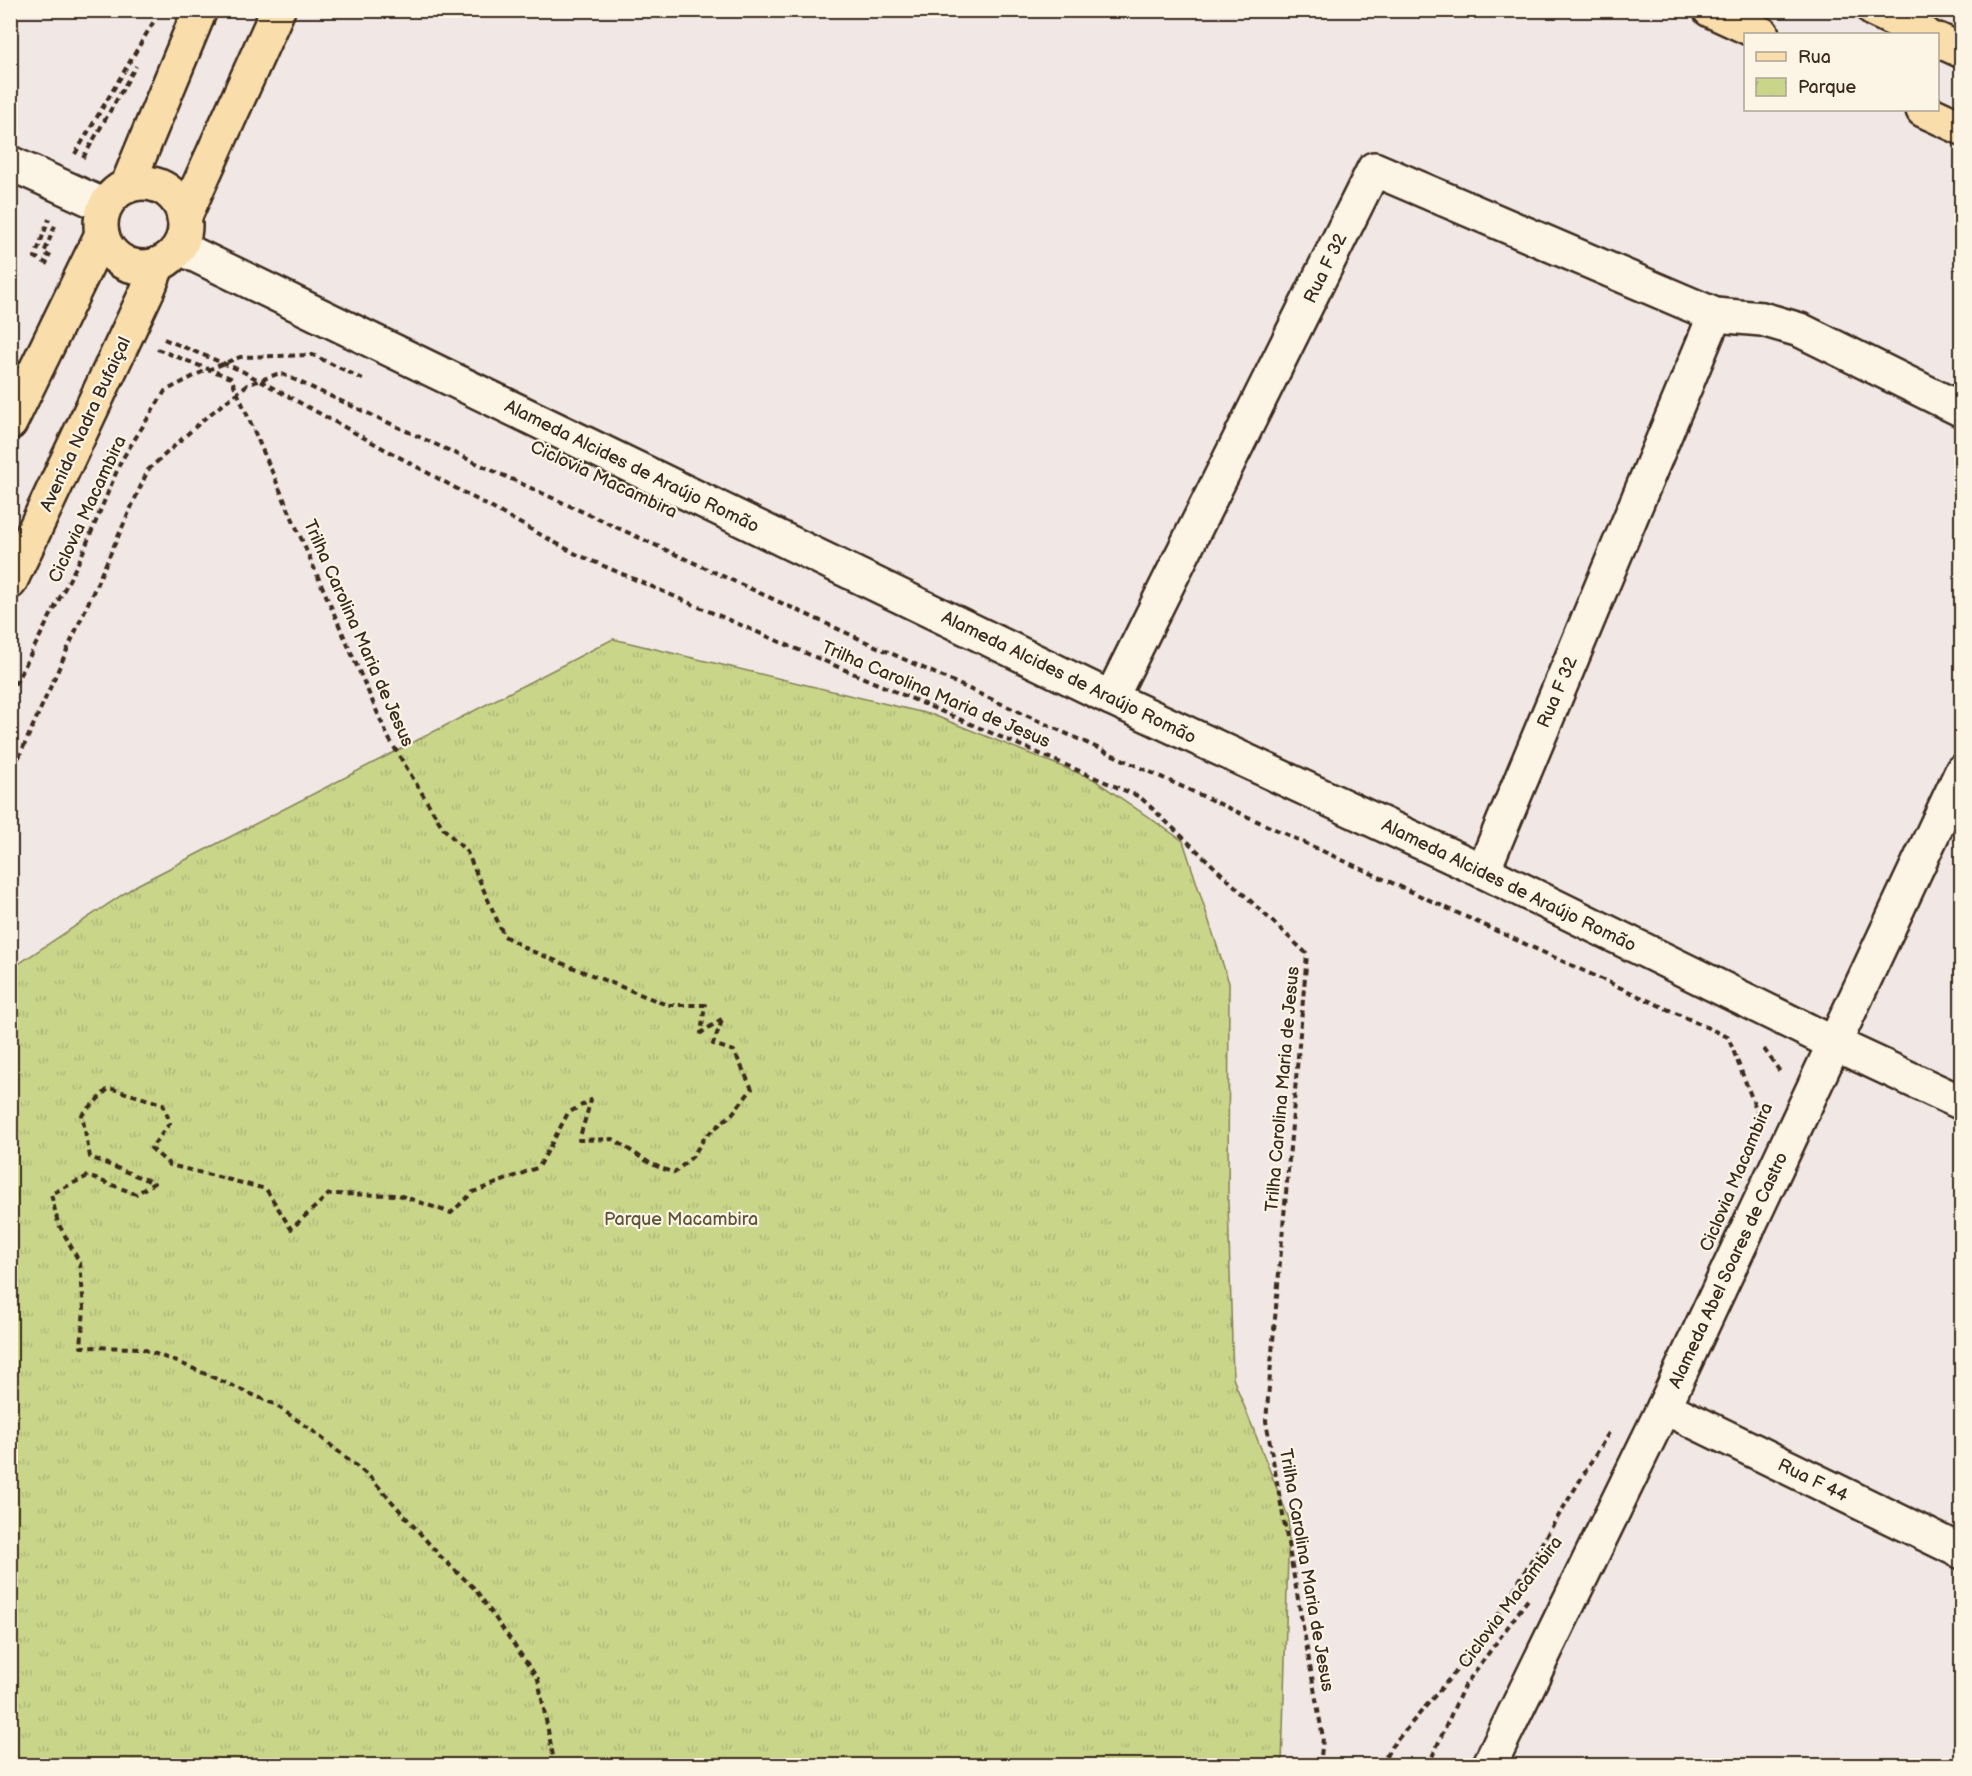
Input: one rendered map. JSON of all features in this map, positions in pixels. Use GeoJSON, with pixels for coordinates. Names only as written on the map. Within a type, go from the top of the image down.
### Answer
{"type":"FeatureCollection","features":[{"type":"Feature","properties":{"kind":"main road"},"geometry":{"type":"LineString","coordinates":[[10,423],[111,209],[200,10]]}},
{"type":"Feature","properties":{"kind":"main road","name":"Avenida Nadra Bufaiçal"},"geometry":{"type":"LineString","coordinates":[[10,582],[149,287],[174,242],[278,10]]}},
{"type":"Feature","properties":{"kind":"main road"},"geometry":{"type":"LineString","coordinates":[[1710,10],[1760,33]]}},
{"type":"Feature","properties":{"kind":"main road"},"geometry":{"type":"LineString","coordinates":[[1885,13],[1923,33]]}},
{"type":"Feature","properties":{"kind":"main road"},"geometry":{"type":"LineString","coordinates":[[1939,40],[1962,51]]}},
{"type":"Feature","properties":{"kind":"main road"},"geometry":{"type":"LineString","coordinates":[[1925,111],[1962,128]]}},
{"type":"Feature","properties":{"kind":"main road"},"geometry":{"type":"LineString","coordinates":[[139,183],[151,184],[163,189],[173,196],[180,206],[174,242],[144,267],[130,265],[116,258],[107,248],[111,209],[139,183]]}},
{"type":"Feature","properties":{"kind":"street"},"geometry":{"type":"LineString","coordinates":[[10,163],[111,209]]}},
{"type":"Feature","properties":{"kind":"street","name":"Rua F 32"},"geometry":{"type":"LineString","coordinates":[[1111,698],[1374,169],[1715,315],[1762,319],[1800,330],[1962,410]]}},
{"type":"Feature","properties":{"kind":"street","name":"Alameda Alcides de Araújo Romão"},"geometry":{"type":"LineString","coordinates":[[174,242],[193,254],[1111,698],[1483,871],[1833,1043],[1962,1103]]}},
{"type":"Feature","properties":{"kind":"street","name":"Rua F 32"},"geometry":{"type":"LineString","coordinates":[[1483,871],[1715,315]]}},
{"type":"Feature","properties":{"kind":"street","name":"Alameda Abel Soares de Castro"},"geometry":{"type":"LineString","coordinates":[[1489,1766],[1664,1407],[1962,771]]}},
{"type":"Feature","properties":{"kind":"street","name":"Rua F 44"},"geometry":{"type":"LineString","coordinates":[[1664,1407],[1962,1552]]}},
{"type":"Feature","properties":{"kind":"path"},"geometry":{"type":"LineString","coordinates":[[75,155],[155,21]]}},
{"type":"Feature","properties":{"kind":"path"},"geometry":{"type":"LineString","coordinates":[[77,168],[140,60]]}},
{"type":"Feature","properties":{"kind":"path"},"geometry":{"type":"LineString","coordinates":[[50,216],[35,257],[54,267]]}},
{"type":"Feature","properties":{"kind":"path"},"geometry":{"type":"LineString","coordinates":[[55,259],[44,254],[57,221]]}},
{"type":"Feature","properties":{"kind":"path","name":"Trilha Carolina Maria de Jesus"},"geometry":{"type":"LineString","coordinates":[[159,337],[242,371],[576,554],[1140,797],[1307,954],[1266,1421],[1323,1738],[1320,1766]]}},
{"type":"Feature","properties":{"kind":"path","name":"Trilha Carolina Maria de Jesus"},"geometry":{"type":"LineString","coordinates":[[150,346],[231,378],[388,737],[443,828],[467,852],[504,936],[529,950],[667,1005],[705,1005],[701,1033],[723,1018],[712,1044],[735,1051],[752,1089],[732,1114],[705,1137],[693,1156],[674,1173],[651,1164],[613,1140],[579,1140],[591,1100],[568,1113],[539,1167],[473,1192],[452,1213],[399,1195],[329,1194],[291,1229],[266,1189],[170,1166],[151,1148],[170,1123],[163,1104],[109,1088],[82,1115],[90,1157],[154,1183],[136,1194],[88,1176],[51,1194],[58,1223],[80,1263],[84,1308],[81,1347],[140,1348],[274,1404],[313,1431],[371,1478],[440,1556],[474,1589],[538,1679],[555,1766]]}},
{"type":"Feature","properties":{"kind":"path","name":"Ciclovia Macambira"},"geometry":{"type":"LineString","coordinates":[[10,693],[81,557],[121,461],[165,391],[200,373],[240,357],[314,355],[377,386]]}},
{"type":"Feature","properties":{"kind":"path"},"geometry":{"type":"LineString","coordinates":[[10,777],[147,470],[204,419],[247,385],[280,373],[1728,1037],[1761,1121]]}},
{"type":"Feature","properties":{"kind":"path"},"geometry":{"type":"LineString","coordinates":[[1755,1044],[1765,1050],[1783,1076]]}},
{"type":"Feature","properties":{"kind":"path"},"geometry":{"type":"LineString","coordinates":[[1381,1766],[1391,1747],[1485,1637],[1610,1431]]}},
{"type":"Feature","properties":{"kind":"path","name":"Ciclovia Macambira"},"geometry":{"type":"LineString","coordinates":[[1428,1766],[1463,1688],[1530,1597]]}},
{"type":"Feature","properties":{"kind":"green space","name":"Parque Macambira"},"geometry":{"type":"Polygon","coordinates":[[[613,639],[933,715],[1093,779],[1183,841],[1229,983],[1228,1201],[1233,1378],[1289,1519],[1282,1765],[11,1765],[11,969],[137,885],[613,639]]]}}]}
